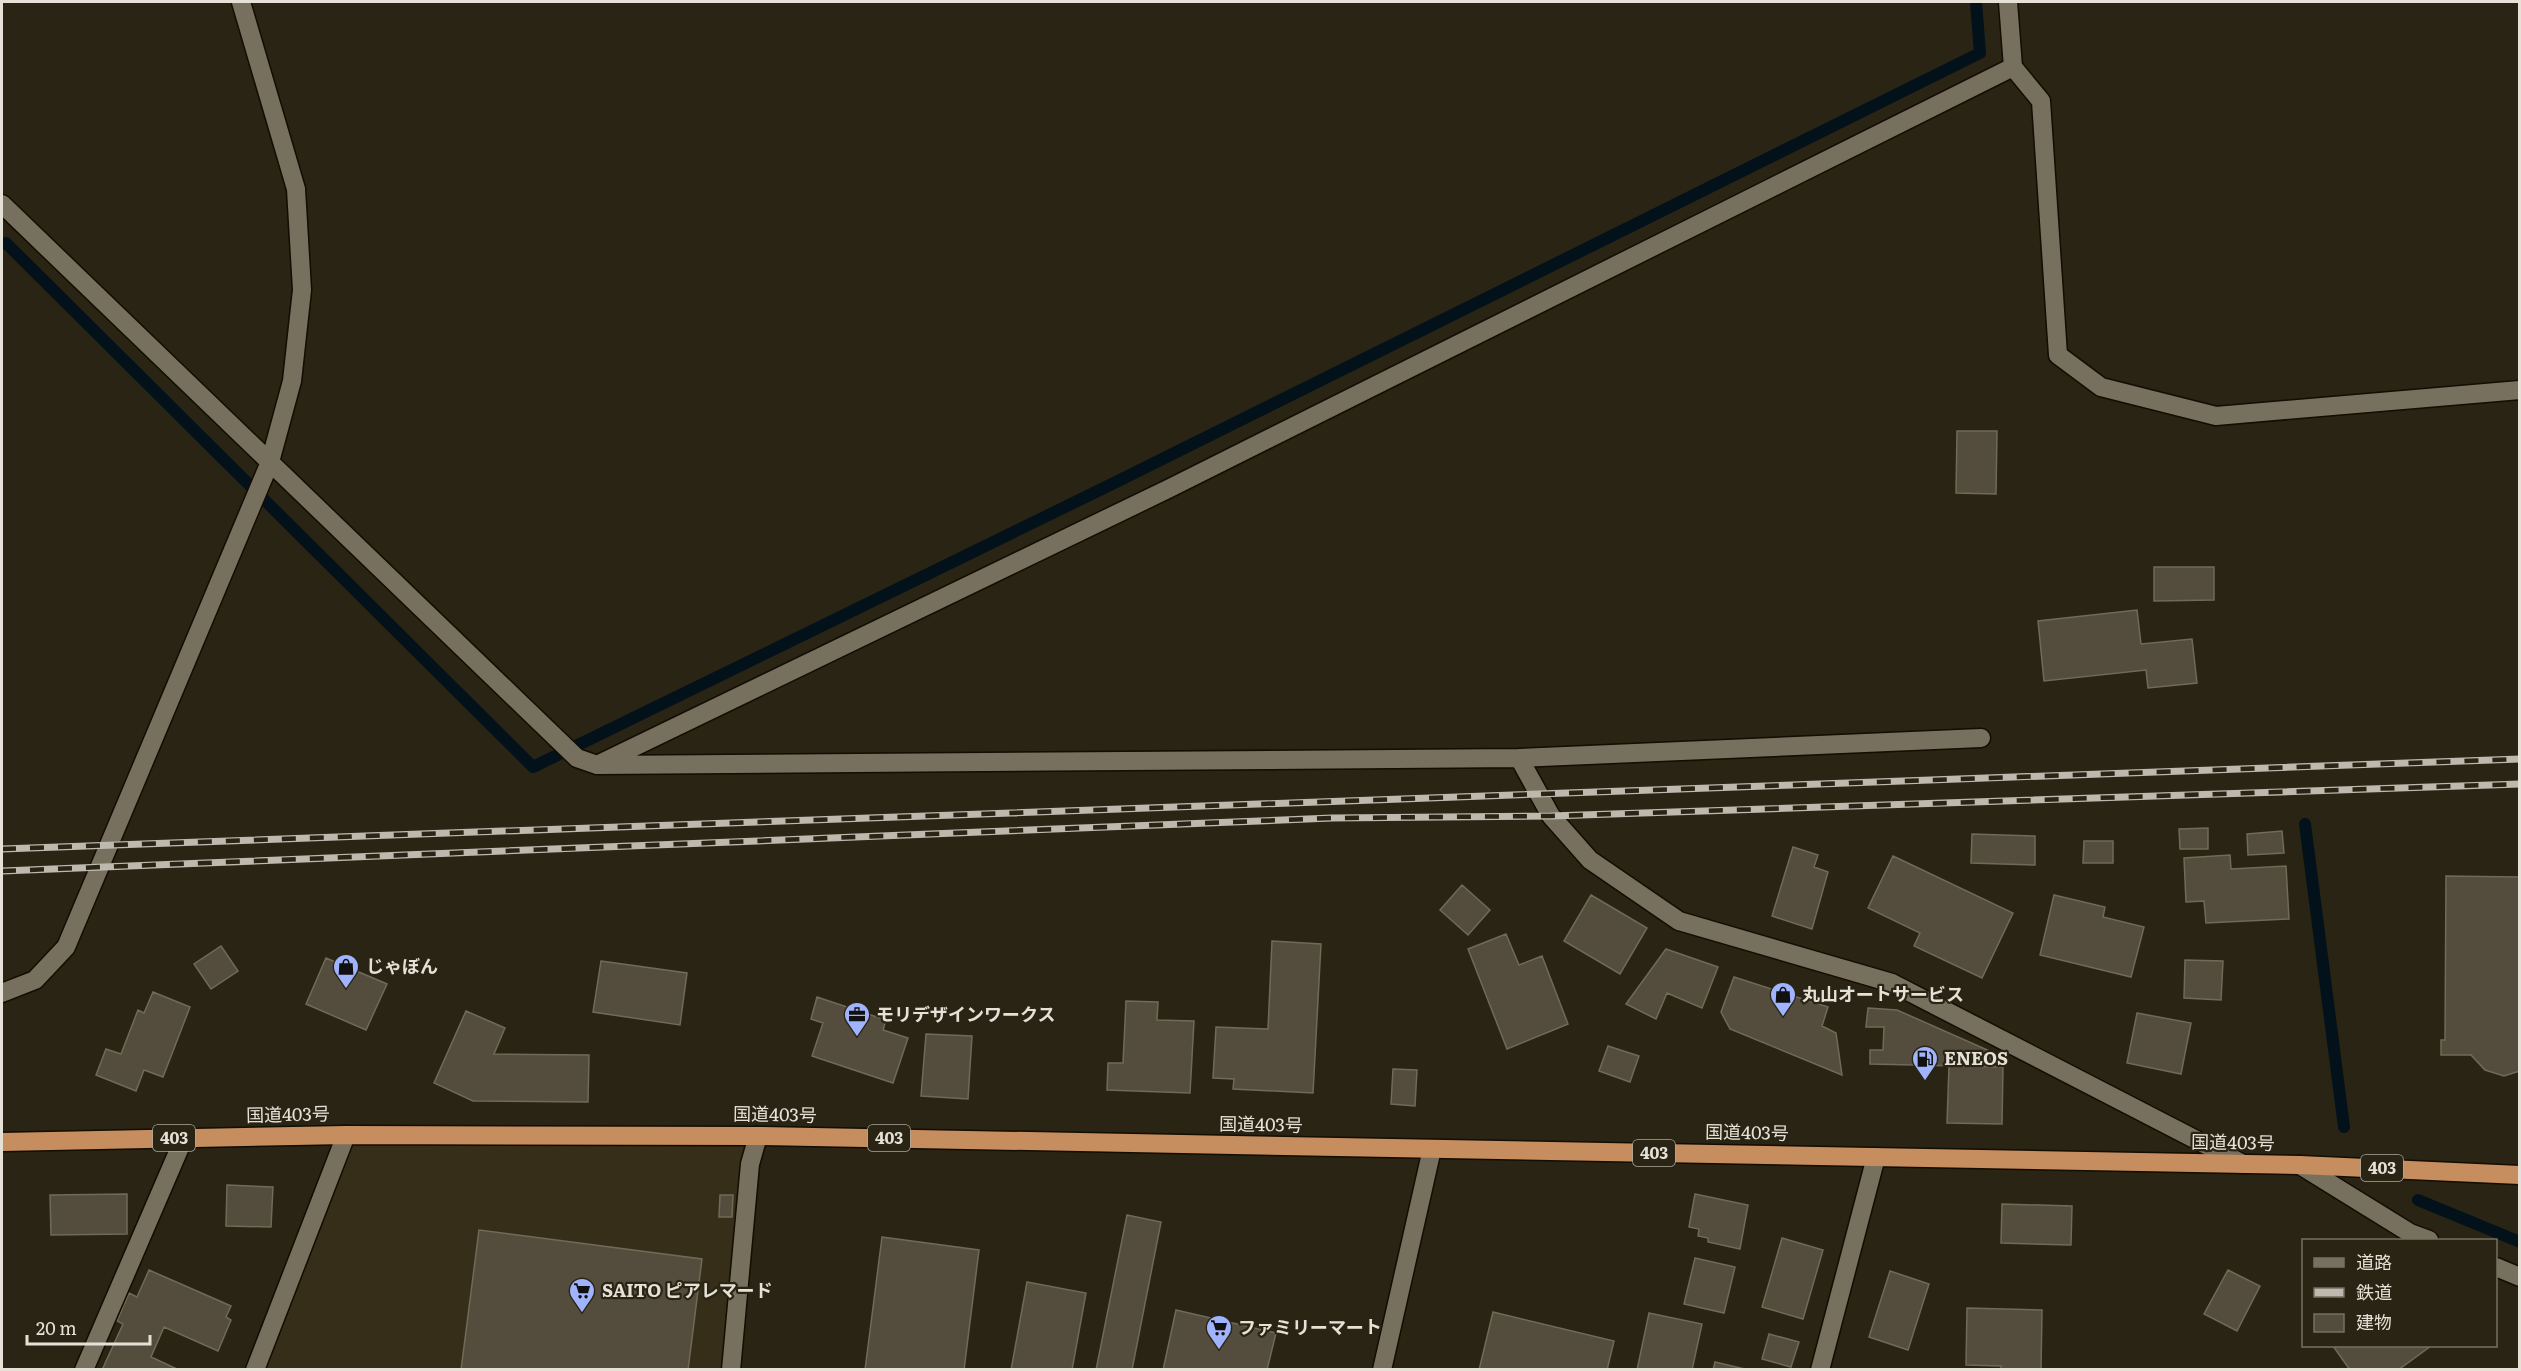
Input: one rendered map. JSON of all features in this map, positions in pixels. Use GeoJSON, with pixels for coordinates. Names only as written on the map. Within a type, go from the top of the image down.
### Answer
{"type":"FeatureCollection","features":[{"type":"Feature","properties":{"kind":"highway","name":"国道403号"},"geometry":{"type":"LineString","coordinates":[[2,1142],[346,1135],[758,1136],[2300,1165],[2520,1175]]}},
{"type":"Feature","properties":{"kind":"street"},"geometry":{"type":"LineString","coordinates":[[2,993],[35,980],[66,948],[270,462],[292,381],[302,290],[296,189],[241,2]]}},
{"type":"Feature","properties":{"kind":"street"},"geometry":{"type":"LineString","coordinates":[[2008,2],[2013,67],[2041,101],[2058,355],[2102,387],[2216,416],[2520,390]]}},
{"type":"Feature","properties":{"kind":"street"},"geometry":{"type":"LineString","coordinates":[[597,765],[1168,489],[2013,67]]}},
{"type":"Feature","properties":{"kind":"street"},"geometry":{"type":"LineString","coordinates":[[2,204],[577,758],[597,765],[1519,758],[1981,738]]}},
{"type":"Feature","properties":{"kind":"street"},"geometry":{"type":"LineString","coordinates":[[1519,758],[1551,816],[1590,860],[1679,921],[1892,983],[2243,1164]]}},
{"type":"Feature","properties":{"kind":"street"},"geometry":{"type":"LineString","coordinates":[[255,1370],[346,1135]]}},
{"type":"Feature","properties":{"kind":"street"},"geometry":{"type":"LineString","coordinates":[[731,1370],[750,1164],[758,1136]]}},
{"type":"Feature","properties":{"kind":"street"},"geometry":{"type":"LineString","coordinates":[[84,1370],[184,1138]]}},
{"type":"Feature","properties":{"kind":"street"},"geometry":{"type":"LineString","coordinates":[[1382,1370],[1432,1149]]}},
{"type":"Feature","properties":{"kind":"street"},"geometry":{"type":"LineString","coordinates":[[1820,1370],[1876,1157]]}},
{"type":"Feature","properties":{"kind":"street"},"geometry":{"type":"LineString","coordinates":[[2300,1165],[2410,1233],[2426,1239]]}},
{"type":"Feature","properties":{"kind":"street"},"geometry":{"type":"LineString","coordinates":[[2497,1267],[2520,1276]]}},
{"type":"Feature","properties":{"kind":"shaded area"},"geometry":{"type":"Polygon","coordinates":[[[346,1135],[758,1136],[731,1369],[255,1370],[346,1135]]]}},
{"type":"Feature","properties":{"kind":"building"},"geometry":{"type":"Polygon","coordinates":[[[1957,431],[1997,431],[1996,494],[1956,493],[1957,431]]]}},
{"type":"Feature","properties":{"kind":"building"},"geometry":{"type":"Polygon","coordinates":[[[2154,567],[2214,567],[2214,600],[2154,601],[2154,567]]]}},
{"type":"Feature","properties":{"kind":"building"},"geometry":{"type":"Polygon","coordinates":[[[2137,610],[2141,644],[2192,639],[2197,683],[2148,688],[2146,670],[2044,681],[2038,621],[2137,610]]]}},
{"type":"Feature","properties":{"kind":"building"},"geometry":{"type":"Polygon","coordinates":[[[2208,828],[2208,849],[2180,849],[2179,829],[2208,828]]]}},
{"type":"Feature","properties":{"kind":"building"},"geometry":{"type":"Polygon","coordinates":[[[2282,831],[2284,853],[2248,855],[2247,834],[2282,831]]]}},
{"type":"Feature","properties":{"kind":"building"},"geometry":{"type":"Polygon","coordinates":[[[1972,834],[2035,836],[2035,865],[1971,863],[1972,834]]]}},
{"type":"Feature","properties":{"kind":"building"},"geometry":{"type":"Polygon","coordinates":[[[2084,841],[2113,841],[2113,863],[2083,863],[2084,841]]]}},
{"type":"Feature","properties":{"kind":"building"},"geometry":{"type":"Polygon","coordinates":[[[1793,847],[1818,855],[1814,867],[1828,872],[1812,929],[1772,916],[1793,847]]]}},
{"type":"Feature","properties":{"kind":"building"},"geometry":{"type":"Polygon","coordinates":[[[2230,855],[2231,869],[2286,866],[2289,919],[2206,923],[2204,901],[2186,902],[2184,858],[2230,855]]]}},
{"type":"Feature","properties":{"kind":"building"},"geometry":{"type":"Polygon","coordinates":[[[1893,856],[2013,913],[1982,978],[1914,946],[1920,933],[1868,908],[1893,856]]]}},
{"type":"Feature","properties":{"kind":"building"},"geometry":{"type":"Polygon","coordinates":[[[2519,859],[2520,1071],[2504,1076],[2485,1070],[2471,1055],[2441,1055],[2441,1040],[2445,1040],[2446,876],[2519,877],[2519,859]]]}},
{"type":"Feature","properties":{"kind":"building"},"geometry":{"type":"Polygon","coordinates":[[[1462,885],[1490,910],[1468,935],[1440,910],[1462,885]]]}},
{"type":"Feature","properties":{"kind":"building"},"geometry":{"type":"Polygon","coordinates":[[[1591,895],[1647,928],[1620,974],[1564,941],[1591,895]]]}},
{"type":"Feature","properties":{"kind":"building"},"geometry":{"type":"Polygon","coordinates":[[[2054,895],[2105,907],[2103,917],[2144,927],[2131,977],[2040,955],[2054,895]]]}},
{"type":"Feature","properties":{"kind":"building"},"geometry":{"type":"Polygon","coordinates":[[[1506,934],[1519,965],[1542,956],[1568,1024],[1507,1049],[1468,949],[1506,934]]]}},
{"type":"Feature","properties":{"kind":"building"},"geometry":{"type":"Polygon","coordinates":[[[1272,941],[1321,944],[1313,1093],[1233,1089],[1234,1079],[1213,1078],[1216,1027],[1268,1029],[1272,941]]]}},
{"type":"Feature","properties":{"kind":"building"},"geometry":{"type":"Polygon","coordinates":[[[221,946],[238,971],[211,989],[194,964],[221,946]]]}},
{"type":"Feature","properties":{"kind":"building"},"geometry":{"type":"Polygon","coordinates":[[[1666,949],[1718,967],[1702,1008],[1667,993],[1656,1019],[1626,1004],[1666,949]]]}},
{"type":"Feature","properties":{"kind":"building"},"geometry":{"type":"Polygon","coordinates":[[[326,958],[387,984],[366,1030],[306,1004],[326,958]]]}},
{"type":"Feature","properties":{"kind":"building"},"geometry":{"type":"Polygon","coordinates":[[[2185,960],[2223,961],[2221,1000],[2184,998],[2185,960]]]}},
{"type":"Feature","properties":{"kind":"building"},"geometry":{"type":"Polygon","coordinates":[[[601,961],[687,973],[680,1025],[593,1012],[601,961]]]}},
{"type":"Feature","properties":{"kind":"building"},"geometry":{"type":"Polygon","coordinates":[[[1734,977],[1828,1007],[1822,1026],[1836,1033],[1842,1075],[1730,1029],[1721,1012],[1734,977]]]}},
{"type":"Feature","properties":{"kind":"building"},"geometry":{"type":"Polygon","coordinates":[[[153,992],[190,1007],[163,1077],[144,1070],[136,1091],[96,1075],[106,1049],[121,1054],[138,1010],[144,1013],[153,992]]]}},
{"type":"Feature","properties":{"kind":"building"},"geometry":{"type":"Polygon","coordinates":[[[817,997],[886,1020],[883,1030],[908,1038],[893,1083],[812,1056],[823,1023],[811,1019],[817,997]]]}},
{"type":"Feature","properties":{"kind":"building"},"geometry":{"type":"Polygon","coordinates":[[[1126,1001],[1158,1002],[1157,1020],[1194,1021],[1190,1093],[1107,1090],[1108,1063],[1123,1063],[1126,1001]]]}},
{"type":"Feature","properties":{"kind":"building"},"geometry":{"type":"Polygon","coordinates":[[[1868,1008],[1897,1010],[2001,1056],[2003,1067],[1870,1064],[1870,1050],[1883,1050],[1884,1027],[1866,1027],[1868,1008]]]}},
{"type":"Feature","properties":{"kind":"building"},"geometry":{"type":"Polygon","coordinates":[[[466,1011],[505,1028],[494,1054],[589,1055],[588,1102],[473,1101],[434,1083],[466,1011]]]}},
{"type":"Feature","properties":{"kind":"building"},"geometry":{"type":"Polygon","coordinates":[[[2137,1013],[2191,1023],[2181,1074],[2127,1063],[2137,1013]]]}},
{"type":"Feature","properties":{"kind":"building"},"geometry":{"type":"Polygon","coordinates":[[[926,1034],[972,1036],[968,1099],[921,1096],[926,1034]]]}},
{"type":"Feature","properties":{"kind":"building"},"geometry":{"type":"Polygon","coordinates":[[[1608,1046],[1639,1056],[1630,1082],[1599,1071],[1608,1046]]]}},
{"type":"Feature","properties":{"kind":"building"},"geometry":{"type":"Polygon","coordinates":[[[1949,1066],[2003,1067],[2002,1124],[1947,1123],[1949,1066]]]}},
{"type":"Feature","properties":{"kind":"building"},"geometry":{"type":"Polygon","coordinates":[[[1393,1069],[1417,1070],[1415,1106],[1391,1104],[1393,1069]]]}},
{"type":"Feature","properties":{"kind":"building"},"geometry":{"type":"Polygon","coordinates":[[[227,1185],[273,1187],[271,1227],[226,1226],[227,1185]]]}},
{"type":"Feature","properties":{"kind":"building"},"geometry":{"type":"Polygon","coordinates":[[[127,1194],[127,1234],[51,1235],[50,1195],[127,1194]]]}},
{"type":"Feature","properties":{"kind":"building"},"geometry":{"type":"Polygon","coordinates":[[[1695,1194],[1748,1205],[1740,1249],[1708,1242],[1708,1238],[1698,1236],[1699,1229],[1689,1227],[1695,1194]]]}},
{"type":"Feature","properties":{"kind":"building"},"geometry":{"type":"Polygon","coordinates":[[[720,1195],[733,1195],[732,1217],[719,1217],[720,1195]]]}},
{"type":"Feature","properties":{"kind":"building"},"geometry":{"type":"Polygon","coordinates":[[[2002,1204],[2072,1206],[2071,1245],[2001,1243],[2002,1204]]]}},
{"type":"Feature","properties":{"kind":"building"},"geometry":{"type":"Polygon","coordinates":[[[1127,1215],[1161,1222],[1132,1370],[1096,1370],[1127,1215]]]}},
{"type":"Feature","properties":{"kind":"building","name":"SAITO ピアレマード"},"geometry":{"type":"Polygon","coordinates":[[[479,1230],[702,1259],[688,1370],[461,1370],[479,1230]]]}},
{"type":"Feature","properties":{"kind":"building"},"geometry":{"type":"Polygon","coordinates":[[[882,1237],[979,1250],[964,1370],[865,1370],[882,1237]]]}},
{"type":"Feature","properties":{"kind":"building"},"geometry":{"type":"Polygon","coordinates":[[[1782,1238],[1823,1250],[1803,1319],[1762,1307],[1782,1238]]]}},
{"type":"Feature","properties":{"kind":"building"},"geometry":{"type":"Polygon","coordinates":[[[1695,1258],[1735,1267],[1724,1313],[1684,1304],[1695,1258]]]}},
{"type":"Feature","properties":{"kind":"building"},"geometry":{"type":"Polygon","coordinates":[[[149,1270],[231,1306],[226,1317],[231,1320],[218,1351],[164,1327],[151,1357],[179,1370],[102,1370],[123,1324],[117,1321],[129,1293],[137,1297],[149,1270]]]}},
{"type":"Feature","properties":{"kind":"building"},"geometry":{"type":"Polygon","coordinates":[[[2228,1270],[2260,1286],[2237,1331],[2204,1314],[2228,1270]]]}},
{"type":"Feature","properties":{"kind":"building"},"geometry":{"type":"Polygon","coordinates":[[[1890,1271],[1929,1284],[1908,1350],[1869,1337],[1890,1271]]]}},
{"type":"Feature","properties":{"kind":"building"},"geometry":{"type":"Polygon","coordinates":[[[1027,1282],[1086,1293],[1072,1370],[1011,1370],[1027,1282]]]}},
{"type":"Feature","properties":{"kind":"building"},"geometry":{"type":"Polygon","coordinates":[[[1967,1308],[2042,1310],[2041,1370],[2001,1370],[2001,1366],[1966,1365],[1967,1308]]]}},
{"type":"Feature","properties":{"kind":"building","name":"ファミリーマート"},"geometry":{"type":"Polygon","coordinates":[[[1176,1310],[1276,1333],[1267,1370],[1163,1370],[1176,1310]]]}},
{"type":"Feature","properties":{"kind":"building"},"geometry":{"type":"Polygon","coordinates":[[[1493,1312],[1614,1341],[1607,1370],[1479,1370],[1493,1312]]]}},
{"type":"Feature","properties":{"kind":"building"},"geometry":{"type":"Polygon","coordinates":[[[1649,1313],[1702,1324],[1692,1370],[1637,1370],[1649,1313]]]}},
{"type":"Feature","properties":{"kind":"building"},"geometry":{"type":"Polygon","coordinates":[[[1769,1334],[1799,1342],[1791,1367],[1762,1359],[1769,1334]]]}},
{"type":"Feature","properties":{"kind":"building"},"geometry":{"type":"Polygon","coordinates":[[[2334,1347],[2430,1347],[2398,1370],[2350,1370],[2334,1347]]]}},
{"type":"Feature","properties":{"kind":"building"},"geometry":{"type":"Polygon","coordinates":[[[1715,1362],[1749,1370],[1713,1370],[1715,1362]]]}},
{"type":"Feature","properties":{"kind":"waterway"},"geometry":{"type":"LineString","coordinates":[[2,244],[6,243],[533,767],[1110,485],[1980,53],[1976,2]]}},
{"type":"Feature","properties":{"kind":"waterway"},"geometry":{"type":"LineString","coordinates":[[2305,824],[2344,1127]]}},
{"type":"Feature","properties":{"kind":"waterway"},"geometry":{"type":"LineString","coordinates":[[2418,1200],[2520,1242]]}},
{"type":"Feature","properties":{"kind":"railway"},"geometry":{"type":"LineString","coordinates":[[2,849],[2520,759]]}},
{"type":"Feature","properties":{"kind":"railway"},"geometry":{"type":"LineString","coordinates":[[2,871],[1332,818],[1551,816],[2520,784]]}},
{"type":"Feature","properties":{"kind":"place","name":"じゃぼん"},"geometry":{"type":"Point","coordinates":[346,990]}},
{"type":"Feature","properties":{"kind":"place","name":"丸山オートサービス"},"geometry":{"type":"Point","coordinates":[1783,1018]}},
{"type":"Feature","properties":{"kind":"place","name":"モリデザインワークス"},"geometry":{"type":"Point","coordinates":[857,1038]}},
{"type":"Feature","properties":{"kind":"place","name":"ENEOS"},"geometry":{"type":"Point","coordinates":[1925,1082]}},
{"type":"Feature","properties":{"kind":"place","name":"SAITO ピアレマード"},"geometry":{"type":"Point","coordinates":[582,1314]}},
{"type":"Feature","properties":{"kind":"place","name":"ファミリーマート"},"geometry":{"type":"Point","coordinates":[1219,1351]}}]}
